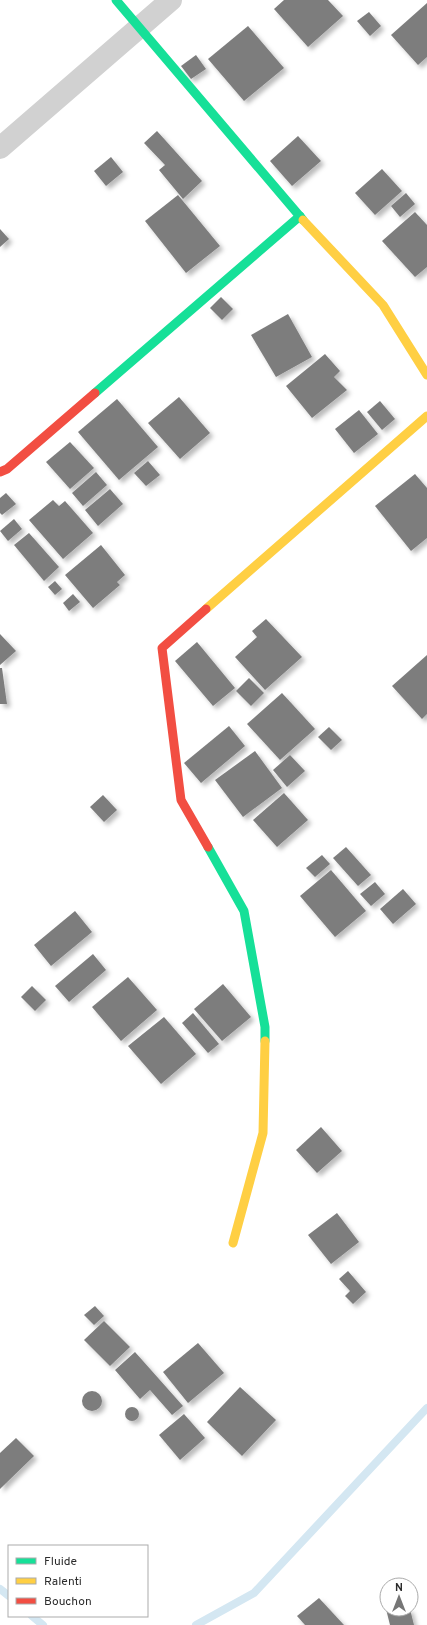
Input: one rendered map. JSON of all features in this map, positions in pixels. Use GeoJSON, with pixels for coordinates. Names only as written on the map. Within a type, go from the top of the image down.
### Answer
{"type":"FeatureCollection","features":[{"type":"Feature","properties":{"kind":"street"},"geometry":{"type":"LineString","coordinates":[[116,0],[300,216],[383,304],[427,375]]}},
{"type":"Feature","properties":{"kind":"street"},"geometry":{"type":"LineString","coordinates":[[0,148],[171,0]]}},
{"type":"Feature","properties":{"kind":"street"},"geometry":{"type":"LineString","coordinates":[[0,472],[7,469],[300,216]]}},
{"type":"Feature","properties":{"kind":"street"},"geometry":{"type":"LineString","coordinates":[[233,1243],[263,1133],[265,1027],[244,911],[181,800],[162,648],[427,416]]}},
{"type":"Feature","properties":{"kind":"building"},"geometry":{"type":"Polygon","coordinates":[[[284,0],[328,0],[343,16],[308,47],[274,9],[284,0]]]}},
{"type":"Feature","properties":{"kind":"building"},"geometry":{"type":"Polygon","coordinates":[[[427,3],[427,57],[418,65],[391,35],[427,3]]]}},
{"type":"Feature","properties":{"kind":"building"},"geometry":{"type":"Polygon","coordinates":[[[369,12],[381,26],[370,36],[357,21],[369,12]]]}},
{"type":"Feature","properties":{"kind":"building"},"geometry":{"type":"Polygon","coordinates":[[[248,26],[284,68],[244,101],[208,59],[248,26]]]}},
{"type":"Feature","properties":{"kind":"building"},"geometry":{"type":"Polygon","coordinates":[[[196,55],[206,69],[191,79],[181,66],[196,55]]]}},
{"type":"Feature","properties":{"kind":"building"},"geometry":{"type":"Polygon","coordinates":[[[157,131],[202,181],[183,199],[159,170],[165,165],[144,143],[157,131]]]}},
{"type":"Feature","properties":{"kind":"building"},"geometry":{"type":"Polygon","coordinates":[[[298,136],[321,161],[292,186],[270,161],[298,136]]]}},
{"type":"Feature","properties":{"kind":"building"},"geometry":{"type":"Polygon","coordinates":[[[111,157],[123,172],[106,186],[94,171],[111,157]]]}},
{"type":"Feature","properties":{"kind":"building"},"geometry":{"type":"Polygon","coordinates":[[[382,169],[402,191],[375,215],[355,193],[382,169]]]}},
{"type":"Feature","properties":{"kind":"building"},"geometry":{"type":"Polygon","coordinates":[[[406,193],[415,204],[400,217],[391,206],[406,193]]]}},
{"type":"Feature","properties":{"kind":"building"},"geometry":{"type":"Polygon","coordinates":[[[178,195],[220,246],[186,273],[145,221],[178,195]]]}},
{"type":"Feature","properties":{"kind":"building"},"geometry":{"type":"Polygon","coordinates":[[[415,212],[427,225],[427,267],[415,277],[382,241],[415,212]]]}},
{"type":"Feature","properties":{"kind":"building"},"geometry":{"type":"Polygon","coordinates":[[[0,229],[9,239],[0,247],[0,229]]]}},
{"type":"Feature","properties":{"kind":"building"},"geometry":{"type":"Polygon","coordinates":[[[221,297],[233,309],[222,320],[210,308],[221,297]]]}},
{"type":"Feature","properties":{"kind":"building"},"geometry":{"type":"Polygon","coordinates":[[[288,314],[312,357],[276,377],[251,335],[288,314]]]}},
{"type":"Feature","properties":{"kind":"building"},"geometry":{"type":"Polygon","coordinates":[[[325,354],[340,371],[334,377],[347,390],[312,418],[286,386],[325,354]]]}},
{"type":"Feature","properties":{"kind":"building"},"geometry":{"type":"Polygon","coordinates":[[[179,397],[210,433],[180,459],[148,423],[179,397]]]}},
{"type":"Feature","properties":{"kind":"building"},"geometry":{"type":"Polygon","coordinates":[[[117,399],[158,447],[119,480],[78,432],[117,399]]]}},
{"type":"Feature","properties":{"kind":"building"},"geometry":{"type":"Polygon","coordinates":[[[380,401],[395,419],[382,430],[367,412],[380,401]]]}},
{"type":"Feature","properties":{"kind":"building"},"geometry":{"type":"Polygon","coordinates":[[[359,410],[378,434],[354,453],[335,429],[359,410]]]}},
{"type":"Feature","properties":{"kind":"building"},"geometry":{"type":"Polygon","coordinates":[[[70,442],[94,468],[70,489],[46,462],[70,442]]]}},
{"type":"Feature","properties":{"kind":"building"},"geometry":{"type":"Polygon","coordinates":[[[148,461],[160,475],[146,486],[134,473],[148,461]]]}},
{"type":"Feature","properties":{"kind":"building"},"geometry":{"type":"Polygon","coordinates":[[[96,472],[107,485],[83,506],[72,493],[96,472]]]}},
{"type":"Feature","properties":{"kind":"building"},"geometry":{"type":"Polygon","coordinates":[[[415,474],[427,488],[427,538],[411,551],[375,506],[415,474]]]}},
{"type":"Feature","properties":{"kind":"building"},"geometry":{"type":"Polygon","coordinates":[[[110,489],[123,504],[98,526],[85,510],[110,489]]]}},
{"type":"Feature","properties":{"kind":"building"},"geometry":{"type":"Polygon","coordinates":[[[6,493],[16,504],[2,515],[0,513],[0,498],[6,493]]]}},
{"type":"Feature","properties":{"kind":"building"},"geometry":{"type":"Polygon","coordinates":[[[53,500],[59,506],[65,501],[93,533],[63,559],[29,520],[53,500]]]}},
{"type":"Feature","properties":{"kind":"building"},"geometry":{"type":"Polygon","coordinates":[[[14,519],[22,529],[8,541],[0,531],[14,519]]]}},
{"type":"Feature","properties":{"kind":"building"},"geometry":{"type":"Polygon","coordinates":[[[29,533],[59,567],[44,581],[14,545],[29,533]]]}},
{"type":"Feature","properties":{"kind":"building"},"geometry":{"type":"Polygon","coordinates":[[[101,545],[125,575],[117,582],[120,585],[93,608],[65,575],[101,545]]]}},
{"type":"Feature","properties":{"kind":"building"},"geometry":{"type":"Polygon","coordinates":[[[55,581],[62,589],[55,595],[48,587],[55,581]]]}},
{"type":"Feature","properties":{"kind":"building"},"geometry":{"type":"Polygon","coordinates":[[[73,594],[80,602],[69,611],[63,603],[73,594]]]}},
{"type":"Feature","properties":{"kind":"building"},"geometry":{"type":"Polygon","coordinates":[[[266,619],[302,657],[265,690],[235,657],[257,637],[252,631],[266,619]]]}},
{"type":"Feature","properties":{"kind":"building"},"geometry":{"type":"Polygon","coordinates":[[[0,634],[16,651],[0,665],[0,634]]]}},
{"type":"Feature","properties":{"kind":"building"},"geometry":{"type":"Polygon","coordinates":[[[197,642],[235,688],[213,706],[175,661],[197,642]]]}},
{"type":"Feature","properties":{"kind":"building"},"geometry":{"type":"Polygon","coordinates":[[[427,655],[427,714],[422,719],[392,686],[427,655]]]}},
{"type":"Feature","properties":{"kind":"building"},"geometry":{"type":"Polygon","coordinates":[[[0,668],[2,668],[7,704],[0,704],[0,668]]]}},
{"type":"Feature","properties":{"kind":"building"},"geometry":{"type":"Polygon","coordinates":[[[249,678],[264,693],[251,706],[236,691],[249,678]]]}},
{"type":"Feature","properties":{"kind":"building"},"geometry":{"type":"Polygon","coordinates":[[[282,693],[315,729],[280,760],[247,724],[282,693]]]}},
{"type":"Feature","properties":{"kind":"building"},"geometry":{"type":"Polygon","coordinates":[[[229,726],[245,746],[201,783],[184,763],[229,726]]]}},
{"type":"Feature","properties":{"kind":"building"},"geometry":{"type":"Polygon","coordinates":[[[329,727],[342,740],[331,750],[318,737],[329,727]]]}},
{"type":"Feature","properties":{"kind":"building"},"geometry":{"type":"Polygon","coordinates":[[[255,751],[282,788],[243,817],[215,780],[255,751]]]}},
{"type":"Feature","properties":{"kind":"building"},"geometry":{"type":"Polygon","coordinates":[[[290,755],[305,771],[287,787],[273,770],[290,755]]]}},
{"type":"Feature","properties":{"kind":"building"},"geometry":{"type":"Polygon","coordinates":[[[284,793],[308,820],[277,847],[253,820],[284,793]]]}},
{"type":"Feature","properties":{"kind":"building"},"geometry":{"type":"Polygon","coordinates":[[[103,795],[117,810],[104,822],[90,807],[103,795]]]}},
{"type":"Feature","properties":{"kind":"building"},"geometry":{"type":"Polygon","coordinates":[[[346,847],[371,875],[358,886],[333,858],[346,847]]]}},
{"type":"Feature","properties":{"kind":"building"},"geometry":{"type":"Polygon","coordinates":[[[322,855],[330,864],[315,877],[306,868],[322,855]]]}},
{"type":"Feature","properties":{"kind":"building"},"geometry":{"type":"Polygon","coordinates":[[[331,870],[366,911],[335,937],[300,896],[331,870]]]}},
{"type":"Feature","properties":{"kind":"building"},"geometry":{"type":"Polygon","coordinates":[[[375,882],[385,894],[371,906],[360,894],[375,882]]]}},
{"type":"Feature","properties":{"kind":"building"},"geometry":{"type":"Polygon","coordinates":[[[403,889],[416,904],[393,924],[380,909],[403,889]]]}},
{"type":"Feature","properties":{"kind":"building"},"geometry":{"type":"Polygon","coordinates":[[[75,911],[92,932],[51,966],[34,945],[75,911]]]}},
{"type":"Feature","properties":{"kind":"building"},"geometry":{"type":"Polygon","coordinates":[[[93,954],[106,970],[69,1002],[55,986],[93,954]]]}},
{"type":"Feature","properties":{"kind":"building"},"geometry":{"type":"Polygon","coordinates":[[[128,977],[157,1010],[121,1041],[92,1007],[128,977]]]}},
{"type":"Feature","properties":{"kind":"building"},"geometry":{"type":"Polygon","coordinates":[[[223,984],[251,1017],[222,1041],[194,1009],[223,984]]]}},
{"type":"Feature","properties":{"kind":"building"},"geometry":{"type":"Polygon","coordinates":[[[32,986],[46,1000],[35,1011],[21,997],[32,986]]]}},
{"type":"Feature","properties":{"kind":"building"},"geometry":{"type":"Polygon","coordinates":[[[193,1013],[219,1044],[208,1053],[182,1023],[193,1013]]]}},
{"type":"Feature","properties":{"kind":"building"},"geometry":{"type":"Polygon","coordinates":[[[164,1017],[196,1054],[161,1084],[128,1046],[164,1017]]]}},
{"type":"Feature","properties":{"kind":"building"},"geometry":{"type":"Polygon","coordinates":[[[321,1127],[342,1151],[317,1173],[296,1150],[321,1127]]]}},
{"type":"Feature","properties":{"kind":"building"},"geometry":{"type":"Polygon","coordinates":[[[337,1213],[359,1242],[331,1264],[308,1235],[337,1213]]]}},
{"type":"Feature","properties":{"kind":"building"},"geometry":{"type":"Polygon","coordinates":[[[348,1271],[366,1292],[353,1304],[345,1296],[350,1291],[339,1279],[348,1271]]]}},
{"type":"Feature","properties":{"kind":"building"},"geometry":{"type":"Polygon","coordinates":[[[95,1306],[104,1316],[94,1325],[84,1315],[95,1306]]]}},
{"type":"Feature","properties":{"kind":"building"},"geometry":{"type":"Polygon","coordinates":[[[104,1321],[130,1347],[110,1366],[84,1340],[104,1321]]]}},
{"type":"Feature","properties":{"kind":"building"},"geometry":{"type":"Polygon","coordinates":[[[198,1343],[224,1373],[188,1403],[163,1372],[198,1343]]]}},
{"type":"Feature","properties":{"kind":"building"},"geometry":{"type":"Polygon","coordinates":[[[135,1352],[183,1406],[172,1415],[150,1390],[140,1399],[115,1370],[135,1352]]]}},
{"type":"Feature","properties":{"kind":"building"},"geometry":{"type":"Polygon","coordinates":[[[240,1387],[276,1420],[242,1456],[207,1422],[240,1387]]]}},
{"type":"Feature","properties":{"kind":"building"},"geometry":{"type":"Polygon","coordinates":[[[92,1391],[99,1394],[102,1401],[99,1408],[92,1411],[85,1408],[82,1401],[85,1394],[92,1391]]]}},
{"type":"Feature","properties":{"kind":"building"},"geometry":{"type":"Polygon","coordinates":[[[129,1407],[135,1407],[139,1411],[139,1417],[135,1421],[129,1421],[125,1417],[125,1411],[129,1407]]]}},
{"type":"Feature","properties":{"kind":"building"},"geometry":{"type":"Polygon","coordinates":[[[184,1414],[205,1438],[180,1460],[159,1435],[184,1414]]]}},
{"type":"Feature","properties":{"kind":"building"},"geometry":{"type":"Polygon","coordinates":[[[16,1438],[34,1456],[0,1489],[0,1453],[16,1438]]]}},
{"type":"Feature","properties":{"kind":"building"},"geometry":{"type":"Polygon","coordinates":[[[319,1598],[344,1625],[305,1625],[297,1616],[319,1598]]]}},
{"type":"Feature","properties":{"kind":"building"},"geometry":{"type":"Polygon","coordinates":[[[388,1617],[412,1617],[414,1625],[390,1625],[388,1617]]]}},
{"type":"Feature","properties":{"kind":"waterway"},"geometry":{"type":"LineString","coordinates":[[196,1625],[254,1593],[427,1408]]}},
{"type":"Feature","properties":{"kind":"waterway"},"geometry":{"type":"LineString","coordinates":[[0,1589],[8,1595]]}},
{"type":"Feature","properties":{"kind":"waterway"},"geometry":{"type":"LineString","coordinates":[[33,1617],[43,1625]]}},
{"type":"Feature","properties":{"kind":"traffic: fast"},"geometry":{"type":"LineString","coordinates":[[116,0],[303,220]]}},
{"type":"Feature","properties":{"kind":"traffic: fast"},"geometry":{"type":"LineString","coordinates":[[95,393],[300,216]]}},
{"type":"Feature","properties":{"kind":"traffic: fast"},"geometry":{"type":"LineString","coordinates":[[208,847],[244,911],[265,1027],[265,1041]]}},
{"type":"Feature","properties":{"kind":"traffic: slow"},"geometry":{"type":"LineString","coordinates":[[303,220],[383,305],[427,375]]}},
{"type":"Feature","properties":{"kind":"traffic: slow"},"geometry":{"type":"LineString","coordinates":[[206,609],[427,416]]}},
{"type":"Feature","properties":{"kind":"traffic: slow"},"geometry":{"type":"LineString","coordinates":[[233,1243],[263,1133],[265,1041]]}},
{"type":"Feature","properties":{"kind":"traffic: jam"},"geometry":{"type":"LineString","coordinates":[[0,472],[7,469],[95,393]]}},
{"type":"Feature","properties":{"kind":"traffic: jam"},"geometry":{"type":"LineString","coordinates":[[206,609],[162,648],[181,800],[208,847]]}}]}
